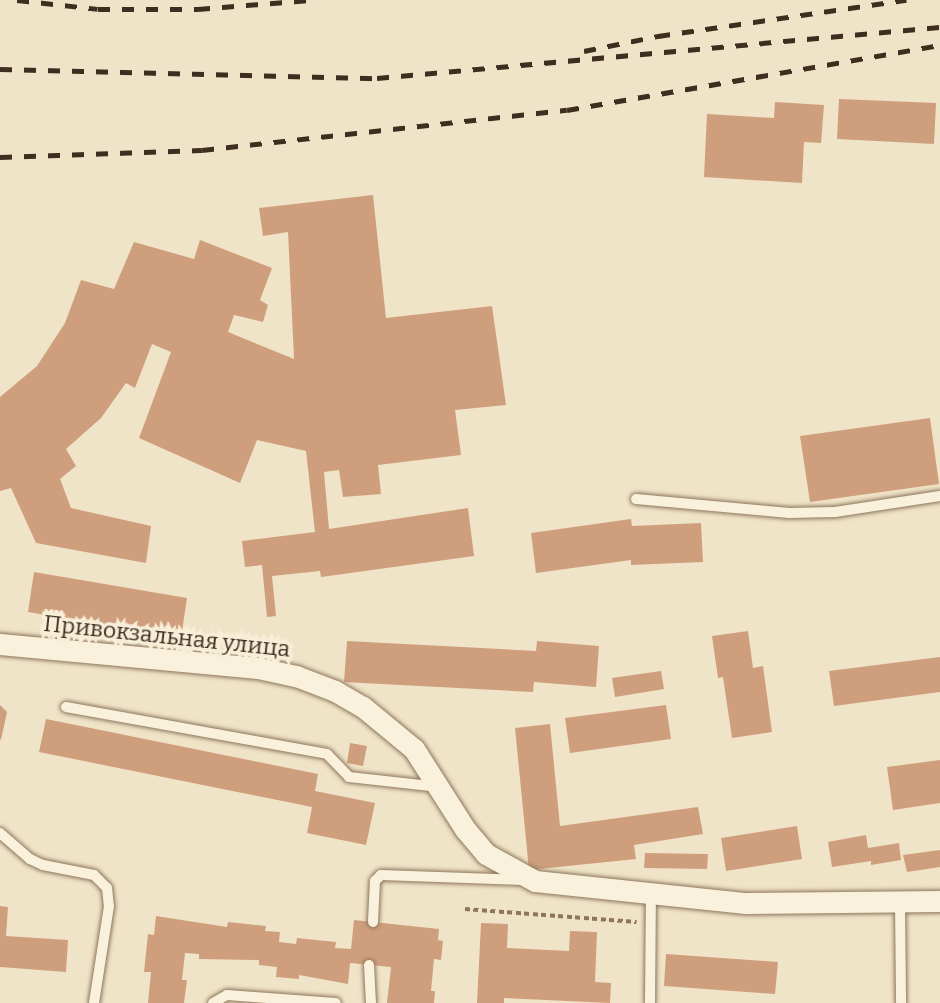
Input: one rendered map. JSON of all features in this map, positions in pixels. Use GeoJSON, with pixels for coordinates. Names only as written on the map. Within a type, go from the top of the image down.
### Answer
{"type":"FeatureCollection","features":[{"type":"Feature","properties":{"kind":"street","name":"Привокзальная улица"},"geometry":{"type":"LineString","coordinates":[[0,644],[258,668],[296,676],[335,691],[373,714],[414,749],[442,788],[466,829],[486,854],[535,881],[746,903],[940,901]]}},
{"type":"Feature","properties":{"kind":"lane"},"geometry":{"type":"LineString","coordinates":[[636,499],[789,513],[835,512],[940,496]]}},
{"type":"Feature","properties":{"kind":"lane"},"geometry":{"type":"LineString","coordinates":[[66,707],[327,754],[349,777],[442,788]]}},
{"type":"Feature","properties":{"kind":"lane"},"geometry":{"type":"LineString","coordinates":[[0,833],[30,859],[43,865],[94,875],[107,888],[109,906],[94,1003]]}},
{"type":"Feature","properties":{"kind":"lane"},"geometry":{"type":"LineString","coordinates":[[373,922],[375,881],[381,875],[535,881]]}},
{"type":"Feature","properties":{"kind":"lane"},"geometry":{"type":"LineString","coordinates":[[650,895],[650,1003]]}},
{"type":"Feature","properties":{"kind":"lane"},"geometry":{"type":"LineString","coordinates":[[901,902],[901,1003]]}},
{"type":"Feature","properties":{"kind":"lane"},"geometry":{"type":"LineString","coordinates":[[369,965],[371,1003]]}},
{"type":"Feature","properties":{"kind":"lane"},"geometry":{"type":"LineString","coordinates":[[214,1003],[227,995],[336,1003]]}},
{"type":"Feature","properties":{"kind":"path"},"geometry":{"type":"LineString","coordinates":[[465,909],[648,923]]}},
{"type":"Feature","properties":{"kind":"building"},"geometry":{"type":"Polygon","coordinates":[[[839,99],[936,103],[934,144],[837,139],[839,99]]]}},
{"type":"Feature","properties":{"kind":"building"},"geometry":{"type":"Polygon","coordinates":[[[775,102],[824,105],[821,143],[804,142],[802,183],[704,177],[707,114],[774,118],[775,102]]]}},
{"type":"Feature","properties":{"kind":"building"},"geometry":{"type":"Polygon","coordinates":[[[373,195],[386,318],[492,306],[506,405],[455,410],[461,455],[378,465],[381,494],[343,497],[339,470],[324,472],[329,529],[468,508],[474,556],[321,577],[320,571],[272,576],[276,616],[267,617],[262,565],[245,567],[242,541],[315,532],[306,451],[257,440],[240,483],[139,438],[171,352],[152,344],[135,388],[126,383],[101,418],[66,449],[76,466],[60,479],[71,508],[151,526],[146,563],[36,543],[11,488],[0,491],[0,397],[37,366],[65,323],[81,280],[114,289],[134,242],[194,259],[200,240],[272,268],[260,300],[268,305],[263,322],[234,315],[228,332],[294,359],[288,232],[263,236],[259,208],[373,195]]]}},
{"type":"Feature","properties":{"kind":"building"},"geometry":{"type":"Polygon","coordinates":[[[930,418],[939,484],[810,502],[800,436],[930,418]]]}},
{"type":"Feature","properties":{"kind":"building"},"geometry":{"type":"Polygon","coordinates":[[[631,519],[632,526],[701,523],[703,562],[631,565],[631,560],[536,573],[531,533],[631,519]]]}},
{"type":"Feature","properties":{"kind":"building"},"geometry":{"type":"Polygon","coordinates":[[[34,572],[187,598],[181,638],[28,612],[34,572]]]}},
{"type":"Feature","properties":{"kind":"building"},"geometry":{"type":"Polygon","coordinates":[[[748,631],[753,668],[763,666],[772,732],[732,738],[723,677],[718,678],[712,636],[748,631]]]}},
{"type":"Feature","properties":{"kind":"building"},"geometry":{"type":"Polygon","coordinates":[[[347,641],[536,651],[537,641],[599,646],[596,687],[534,682],[533,692],[344,682],[347,641]]]}},
{"type":"Feature","properties":{"kind":"building"},"geometry":{"type":"Polygon","coordinates":[[[940,657],[940,692],[834,706],[829,671],[940,657]]]}},
{"type":"Feature","properties":{"kind":"building"},"geometry":{"type":"Polygon","coordinates":[[[661,671],[664,689],[615,697],[612,678],[661,671]]]}},
{"type":"Feature","properties":{"kind":"building"},"geometry":{"type":"Polygon","coordinates":[[[0,705],[7,712],[1,740],[0,739],[0,705]]]}},
{"type":"Feature","properties":{"kind":"building"},"geometry":{"type":"Polygon","coordinates":[[[666,705],[671,739],[570,753],[565,718],[666,705]]]}},
{"type":"Feature","properties":{"kind":"building"},"geometry":{"type":"Polygon","coordinates":[[[46,719],[318,774],[315,791],[375,803],[366,845],[307,833],[312,807],[39,752],[46,719]]]}},
{"type":"Feature","properties":{"kind":"building"},"geometry":{"type":"Polygon","coordinates":[[[550,724],[560,826],[698,807],[703,834],[634,845],[636,859],[529,870],[515,728],[550,724]]]}},
{"type":"Feature","properties":{"kind":"building"},"geometry":{"type":"Polygon","coordinates":[[[350,743],[367,746],[363,766],[347,763],[350,743]]]}},
{"type":"Feature","properties":{"kind":"building"},"geometry":{"type":"Polygon","coordinates":[[[940,760],[940,803],[893,810],[887,767],[940,760]]]}},
{"type":"Feature","properties":{"kind":"building"},"geometry":{"type":"Polygon","coordinates":[[[797,826],[802,859],[726,871],[721,838],[797,826]]]}},
{"type":"Feature","properties":{"kind":"building"},"geometry":{"type":"Polygon","coordinates":[[[866,835],[868,848],[899,843],[901,860],[832,867],[828,842],[866,835]]]}},
{"type":"Feature","properties":{"kind":"building"},"geometry":{"type":"Polygon","coordinates":[[[940,850],[940,867],[907,872],[903,855],[940,850]]]}},
{"type":"Feature","properties":{"kind":"building"},"geometry":{"type":"Polygon","coordinates":[[[645,853],[708,854],[707,869],[644,868],[645,853]]]}},
{"type":"Feature","properties":{"kind":"building"},"geometry":{"type":"Polygon","coordinates":[[[0,906],[8,907],[6,936],[68,940],[66,972],[0,967],[0,906]]]}},
{"type":"Feature","properties":{"kind":"building"},"geometry":{"type":"Polygon","coordinates":[[[156,916],[227,927],[228,922],[266,926],[265,931],[280,932],[279,942],[296,944],[297,938],[336,942],[335,948],[351,949],[354,920],[439,929],[438,940],[443,941],[441,960],[434,959],[431,991],[435,991],[434,1003],[387,1003],[391,967],[350,963],[348,984],[299,975],[299,979],[276,977],[277,967],[259,965],[259,960],[199,959],[199,954],[185,953],[182,980],[187,980],[184,1003],[148,1003],[151,972],[144,972],[148,934],[154,935],[156,916]]]}},
{"type":"Feature","properties":{"kind":"building"},"geometry":{"type":"Polygon","coordinates":[[[481,923],[508,924],[507,948],[569,951],[570,931],[597,932],[595,982],[611,983],[610,1003],[504,998],[504,1003],[477,1003],[481,923]]]}},
{"type":"Feature","properties":{"kind":"building"},"geometry":{"type":"Polygon","coordinates":[[[666,954],[778,962],[775,994],[664,986],[666,954]]]}},
{"type":"Feature","properties":{"kind":"railway"},"geometry":{"type":"LineString","coordinates":[[17,0],[98,9],[198,9],[311,0]]}},
{"type":"Feature","properties":{"kind":"railway"},"geometry":{"type":"LineString","coordinates":[[584,51],[658,36],[906,0]]}},
{"type":"Feature","properties":{"kind":"railway"},"geometry":{"type":"LineString","coordinates":[[0,69],[377,78],[940,27]]}},
{"type":"Feature","properties":{"kind":"railway"},"geometry":{"type":"LineString","coordinates":[[0,157],[202,150],[567,110],[940,45]]}}]}
